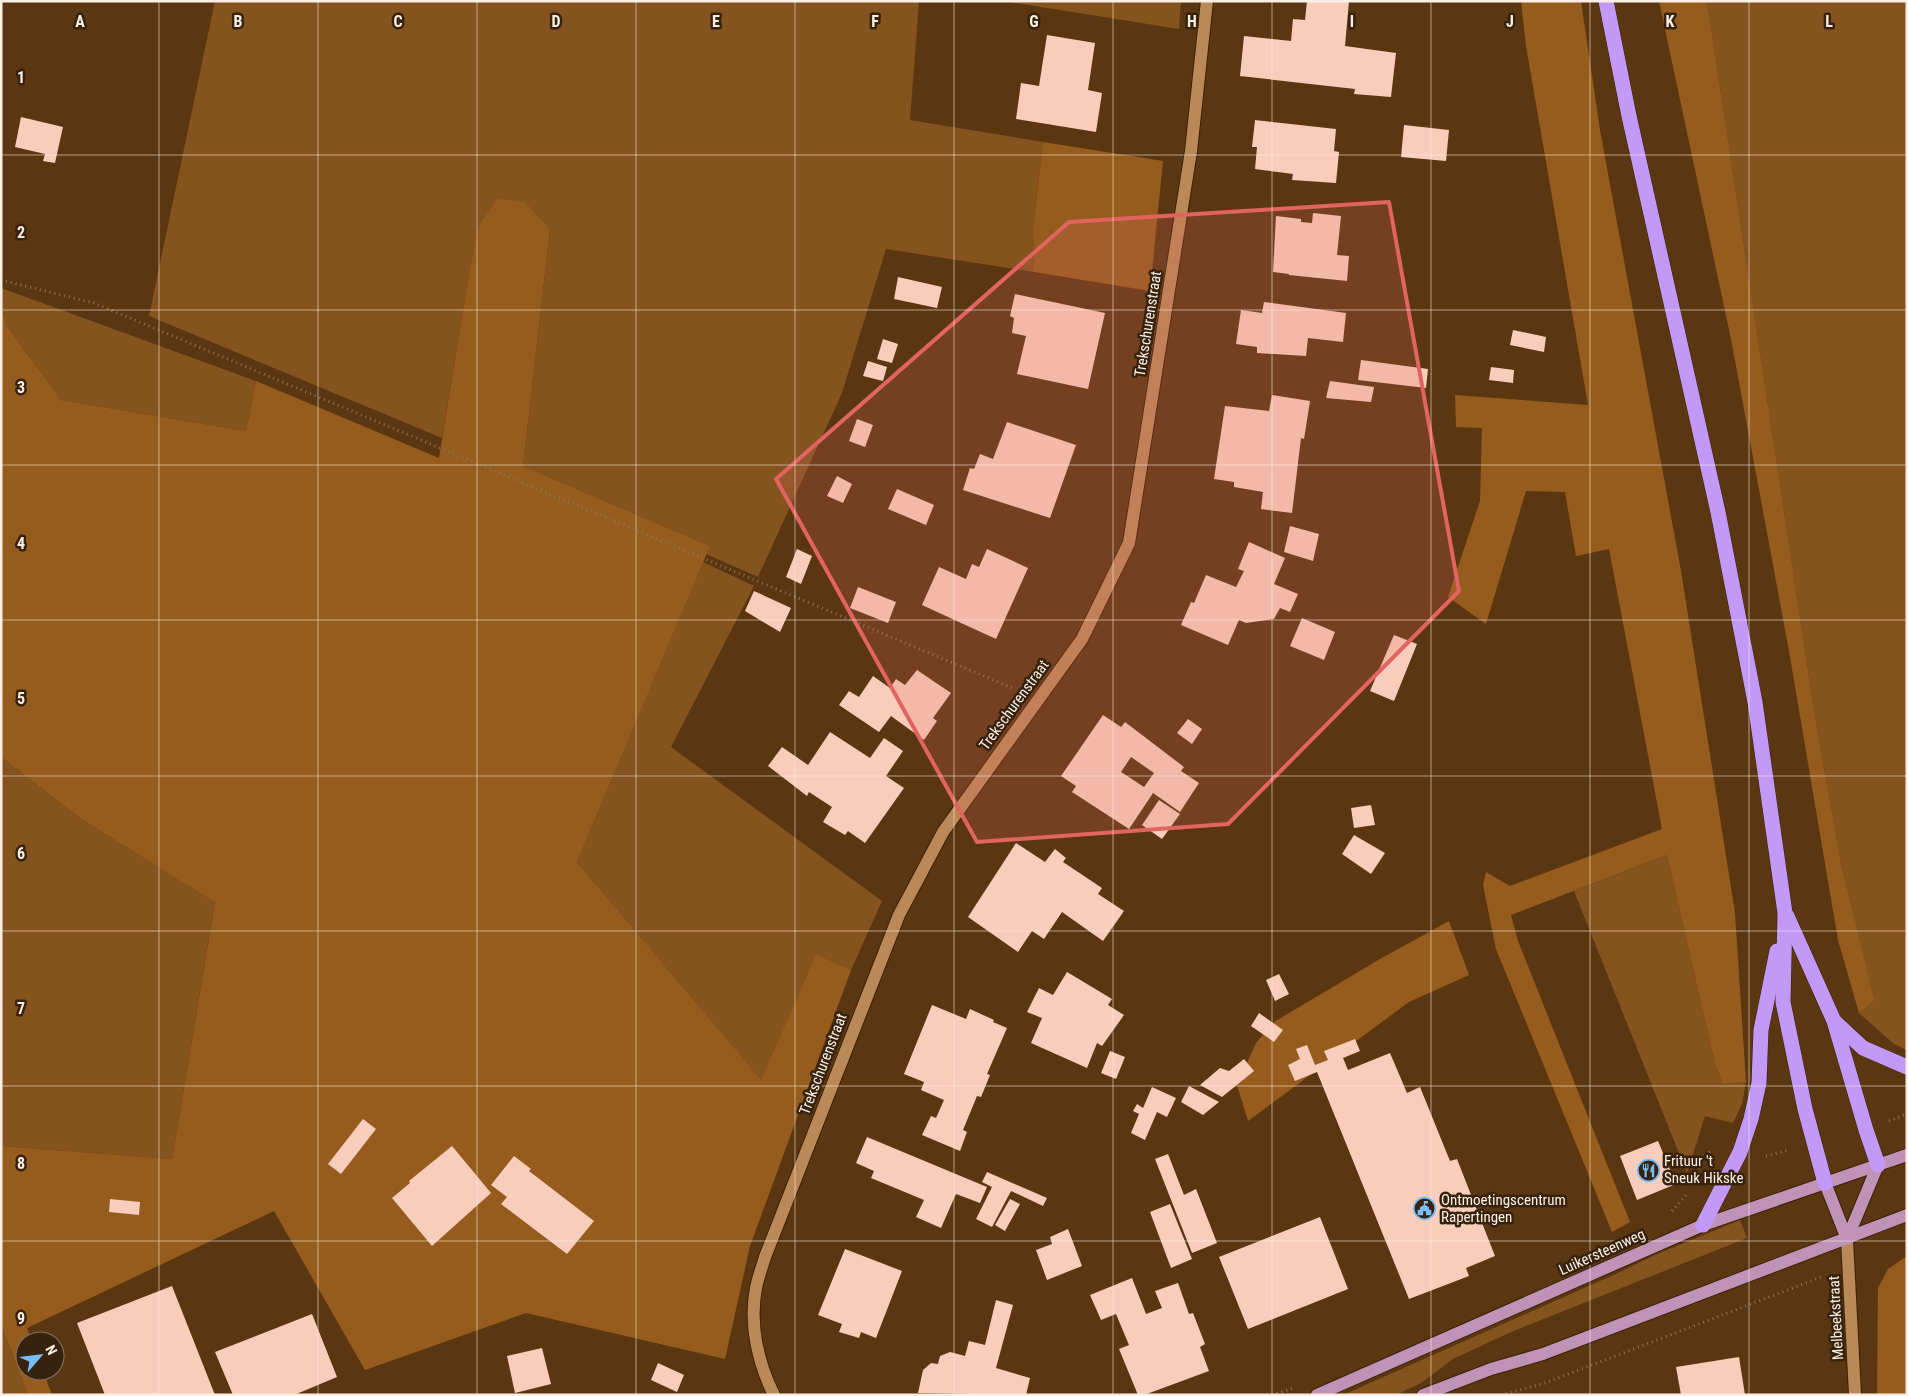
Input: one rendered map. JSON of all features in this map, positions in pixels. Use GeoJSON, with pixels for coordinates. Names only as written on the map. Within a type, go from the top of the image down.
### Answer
{"type":"FeatureCollection","features":[{"type":"Feature","properties":{"kind":"highway"},"geometry":{"type":"LineString","coordinates":[[1606,1],[1629,116],[1724,540],[1756,702],[1785,913],[1783,1002],[1805,1109],[1825,1183]]}},
{"type":"Feature","properties":{"kind":"highway"},"geometry":{"type":"LineString","coordinates":[[1785,913],[1834,1021],[1878,1165]]}},
{"type":"Feature","properties":{"kind":"highway"},"geometry":{"type":"LineString","coordinates":[[1703,1225],[1740,1152],[1751,1119],[1759,1084],[1761,1030],[1785,913]]}},
{"type":"Feature","properties":{"kind":"highway"},"geometry":{"type":"LineString","coordinates":[[1834,1021],[1864,1048],[1907,1068]]}},
{"type":"Feature","properties":{"kind":"main road","name":"Luikersteenweg"},"geometry":{"type":"LineString","coordinates":[[1317,1395],[1703,1225],[1907,1155]]}},
{"type":"Feature","properties":{"kind":"main road"},"geometry":{"type":"LineString","coordinates":[[1847,1239],[1878,1165]]}},
{"type":"Feature","properties":{"kind":"main road"},"geometry":{"type":"LineString","coordinates":[[1825,1183],[1847,1239]]}},
{"type":"Feature","properties":{"kind":"main road"},"geometry":{"type":"LineString","coordinates":[[1423,1395],[1491,1369],[1543,1354],[1907,1216]]}},
{"type":"Feature","properties":{"kind":"street","name":"Trekschurenstraat"},"geometry":{"type":"LineString","coordinates":[[774,1395],[758,1355],[754,1316],[756,1289],[765,1257],[899,916],[943,832],[1082,639],[1129,543],[1191,151],[1206,1]]}},
{"type":"Feature","properties":{"kind":"street","name":"Melbeekstraat"},"geometry":{"type":"LineString","coordinates":[[1847,1239],[1856,1395]]}},
{"type":"Feature","properties":{"kind":"path"},"geometry":{"type":"LineString","coordinates":[[1,280],[94,303],[1037,699]]}},
{"type":"Feature","properties":{"kind":"path"},"geometry":{"type":"LineString","coordinates":[[1501,1395],[1545,1383],[1849,1266]]}},
{"type":"Feature","properties":{"kind":"highlighted area"},"geometry":{"type":"Polygon","coordinates":[[[1389,202],[1459,591],[1228,824],[977,842],[776,479],[1069,222],[1389,202]]]}},
{"type":"Feature","properties":{"kind":"shaded area"},"geometry":{"type":"Polygon","coordinates":[[[215,1],[919,1],[910,120],[1043,142],[1033,228],[1034,272],[886,249],[842,393],[758,577],[706,554],[710,546],[523,466],[550,230],[465,298],[442,438],[149,316],[215,1]]]}},
{"type":"Feature","properties":{"kind":"shaded area"},"geometry":{"type":"Polygon","coordinates":[[[1003,1],[1181,1],[1179,29],[1003,1]]]}},
{"type":"Feature","properties":{"kind":"shaded area"},"geometry":{"type":"Polygon","coordinates":[[[1521,1],[1581,1],[1600,130],[1681,571],[1735,913],[1746,1082],[1723,1084],[1715,1064],[1667,855],[1511,915],[1518,941],[1630,1222],[1612,1232],[1496,949],[1483,885],[1486,872],[1510,886],[1662,829],[1609,549],[1576,556],[1565,492],[1526,491],[1486,624],[1448,597],[1480,501],[1482,428],[1456,427],[1455,395],[1588,405],[1526,46],[1521,1]]]}},
{"type":"Feature","properties":{"kind":"shaded area"},"geometry":{"type":"Polygon","coordinates":[[[1659,1],[1707,1],[1816,723],[1842,868],[1874,1000],[1859,1013],[1838,940],[1789,651],[1731,339],[1659,1]]]}},
{"type":"Feature","properties":{"kind":"shaded area"},"geometry":{"type":"Polygon","coordinates":[[[1707,1],[1907,1],[1907,1050],[1894,1044],[1859,1013],[1873,1000],[1842,868],[1816,723],[1707,1]]]}},
{"type":"Feature","properties":{"kind":"shaded area"},"geometry":{"type":"Polygon","coordinates":[[[1043,142],[1163,161],[1150,291],[1034,272],[1033,228],[1043,142]]]}},
{"type":"Feature","properties":{"kind":"shaded area"},"geometry":{"type":"Polygon","coordinates":[[[498,199],[525,202],[550,230],[523,466],[710,546],[577,862],[761,1080],[816,954],[851,970],[750,1246],[725,1359],[526,1313],[365,1370],[274,1211],[27,1328],[28,1331],[15,1331],[15,1361],[1,1324],[1,1146],[172,1159],[215,902],[80,818],[1,757],[1,305],[7,326],[61,400],[246,431],[256,381],[439,458],[479,225],[498,199]]]}},
{"type":"Feature","properties":{"kind":"shaded area"},"geometry":{"type":"Polygon","coordinates":[[[1,288],[256,381],[246,431],[61,400],[7,326],[1,305],[1,288]]]}},
{"type":"Feature","properties":{"kind":"shaded area"},"geometry":{"type":"Polygon","coordinates":[[[703,562],[754,586],[671,747],[882,901],[851,970],[816,954],[761,1081],[577,862],[703,562]]]}},
{"type":"Feature","properties":{"kind":"shaded area"},"geometry":{"type":"Polygon","coordinates":[[[1,757],[80,818],[215,901],[172,1159],[1,1146],[1,757]]]}},
{"type":"Feature","properties":{"kind":"shaded area"},"geometry":{"type":"Polygon","coordinates":[[[1667,855],[1715,1064],[1723,1084],[1746,1082],[1742,1104],[1733,1123],[1705,1116],[1687,1173],[1574,891],[1667,855]]]}},
{"type":"Feature","properties":{"kind":"shaded area"},"geometry":{"type":"Polygon","coordinates":[[[1449,921],[1469,975],[1409,1002],[1248,1121],[1237,1085],[1256,1043],[1274,1022],[1380,959],[1449,921]]]}},
{"type":"Feature","properties":{"kind":"shaded area"},"geometry":{"type":"Polygon","coordinates":[[[1740,1220],[1747,1238],[1511,1332],[1453,1359],[1421,1383],[1396,1395],[1343,1395],[1655,1255],[1740,1220]]]}},
{"type":"Feature","properties":{"kind":"shaded area"},"geometry":{"type":"Polygon","coordinates":[[[1907,1256],[1907,1395],[1877,1395],[1878,1288],[1888,1269],[1907,1256]]]}},
{"type":"Feature","properties":{"kind":"shaded area"},"geometry":{"type":"Polygon","coordinates":[[[1,1324],[15,1361],[15,1381],[23,1381],[28,1395],[1,1395],[1,1324]]]}},
{"type":"Feature","properties":{"kind":"shaded area"},"geometry":{"type":"Polygon","coordinates":[[[23,1381],[47,1381],[52,1395],[28,1395],[23,1381]]]}},
{"type":"Feature","properties":{"kind":"building"},"geometry":{"type":"Polygon","coordinates":[[[1307,1],[1349,1],[1345,46],[1396,53],[1391,97],[1354,94],[1355,89],[1240,76],[1244,36],[1291,41],[1293,19],[1305,20],[1307,1]]]}},
{"type":"Feature","properties":{"kind":"building"},"geometry":{"type":"Polygon","coordinates":[[[1047,35],[1095,43],[1088,90],[1102,93],[1096,132],[1016,119],[1021,83],[1039,86],[1047,35]]]}},
{"type":"Feature","properties":{"kind":"building"},"geometry":{"type":"Polygon","coordinates":[[[21,117],[63,127],[55,163],[43,161],[45,154],[15,147],[21,117]]]}},
{"type":"Feature","properties":{"kind":"building"},"geometry":{"type":"Polygon","coordinates":[[[1255,120],[1336,129],[1334,151],[1339,152],[1336,183],[1292,180],[1293,174],[1255,169],[1257,147],[1252,147],[1255,120]]]}},
{"type":"Feature","properties":{"kind":"building"},"geometry":{"type":"Polygon","coordinates":[[[1404,125],[1449,130],[1446,161],[1401,157],[1404,125]]]}},
{"type":"Feature","properties":{"kind":"building"},"geometry":{"type":"Polygon","coordinates":[[[1313,213],[1341,216],[1337,255],[1349,256],[1347,281],[1273,272],[1276,216],[1301,219],[1301,222],[1312,223],[1313,213]]]}},
{"type":"Feature","properties":{"kind":"building"},"geometry":{"type":"Polygon","coordinates":[[[898,277],[942,287],[937,308],[894,299],[898,277]]]}},
{"type":"Feature","properties":{"kind":"building"},"geometry":{"type":"Polygon","coordinates":[[[1015,294],[1105,313],[1088,389],[1017,374],[1026,336],[1012,333],[1014,318],[1010,316],[1015,294]]]}},
{"type":"Feature","properties":{"kind":"building"},"geometry":{"type":"Polygon","coordinates":[[[1264,302],[1346,313],[1343,342],[1308,338],[1306,356],[1257,353],[1257,347],[1236,344],[1241,310],[1262,313],[1264,302]]]}},
{"type":"Feature","properties":{"kind":"building"},"geometry":{"type":"Polygon","coordinates":[[[1513,330],[1546,337],[1544,352],[1510,345],[1513,330]]]}},
{"type":"Feature","properties":{"kind":"building"},"geometry":{"type":"Polygon","coordinates":[[[883,339],[898,344],[892,363],[877,359],[883,339]]]}},
{"type":"Feature","properties":{"kind":"building"},"geometry":{"type":"Polygon","coordinates":[[[1361,360],[1428,369],[1426,388],[1358,380],[1361,360]]]}},
{"type":"Feature","properties":{"kind":"building"},"geometry":{"type":"Polygon","coordinates":[[[868,361],[887,367],[883,381],[863,376],[868,361]]]}},
{"type":"Feature","properties":{"kind":"building"},"geometry":{"type":"Polygon","coordinates":[[[1491,367],[1514,370],[1513,383],[1489,380],[1491,367]]]}},
{"type":"Feature","properties":{"kind":"building"},"geometry":{"type":"Polygon","coordinates":[[[1330,381],[1374,387],[1371,402],[1326,398],[1330,381]]]}},
{"type":"Feature","properties":{"kind":"building"},"geometry":{"type":"Polygon","coordinates":[[[1272,395],[1310,401],[1304,439],[1301,438],[1292,513],[1261,509],[1263,492],[1234,487],[1234,482],[1214,479],[1225,406],[1269,411],[1272,395]]]}},
{"type":"Feature","properties":{"kind":"building"},"geometry":{"type":"Polygon","coordinates":[[[857,419],[873,425],[865,447],[849,441],[857,419]]]}},
{"type":"Feature","properties":{"kind":"building"},"geometry":{"type":"Polygon","coordinates":[[[1007,422],[1076,445],[1050,518],[963,490],[970,468],[974,469],[980,454],[993,459],[1007,422]]]}},
{"type":"Feature","properties":{"kind":"building"},"geometry":{"type":"Polygon","coordinates":[[[837,476],[852,484],[843,503],[827,496],[837,476]]]}},
{"type":"Feature","properties":{"kind":"building"},"geometry":{"type":"Polygon","coordinates":[[[897,489],[934,505],[926,525],[888,509],[897,489]]]}},
{"type":"Feature","properties":{"kind":"building"},"geometry":{"type":"Polygon","coordinates":[[[1290,526],[1319,534],[1313,561],[1284,552],[1290,526]]]}},
{"type":"Feature","properties":{"kind":"building"},"geometry":{"type":"Polygon","coordinates":[[[1249,542],[1285,558],[1274,584],[1298,594],[1290,612],[1280,608],[1274,619],[1246,623],[1239,620],[1228,645],[1181,625],[1191,602],[1194,603],[1206,575],[1236,587],[1244,571],[1238,569],[1249,542]]]}},
{"type":"Feature","properties":{"kind":"building"},"geometry":{"type":"Polygon","coordinates":[[[797,549],[812,556],[801,584],[786,577],[797,549]]]}},
{"type":"Feature","properties":{"kind":"building"},"geometry":{"type":"Polygon","coordinates":[[[987,549],[1028,568],[996,639],[922,605],[939,567],[966,579],[972,564],[979,567],[987,549]]]}},
{"type":"Feature","properties":{"kind":"building"},"geometry":{"type":"Polygon","coordinates":[[[858,587],[896,602],[888,623],[850,608],[858,587]]]}},
{"type":"Feature","properties":{"kind":"building"},"geometry":{"type":"Polygon","coordinates":[[[754,591],[791,608],[780,632],[745,611],[754,591]]]}},
{"type":"Feature","properties":{"kind":"building"},"geometry":{"type":"Polygon","coordinates":[[[1302,618],[1335,632],[1324,660],[1290,646],[1302,618]]]}},
{"type":"Feature","properties":{"kind":"building"},"geometry":{"type":"Polygon","coordinates":[[[1394,635],[1417,644],[1394,701],[1370,691],[1394,635]]]}},
{"type":"Feature","properties":{"kind":"building"},"geometry":{"type":"Polygon","coordinates":[[[917,670],[951,693],[933,718],[937,721],[924,740],[891,716],[879,732],[839,705],[849,691],[859,697],[873,676],[890,688],[896,679],[905,685],[917,670]]]}},
{"type":"Feature","properties":{"kind":"building"},"geometry":{"type":"Polygon","coordinates":[[[1103,715],[1121,727],[1125,722],[1184,767],[1181,771],[1199,783],[1180,812],[1153,793],[1129,829],[1072,792],[1076,786],[1061,776],[1103,715]],[[1131,757],[1121,772],[1144,787],[1154,773],[1131,757]]]}},
{"type":"Feature","properties":{"kind":"building"},"geometry":{"type":"Polygon","coordinates":[[[1188,719],[1202,729],[1192,744],[1177,733],[1188,719]]]}},
{"type":"Feature","properties":{"kind":"building"},"geometry":{"type":"Polygon","coordinates":[[[830,732],[870,758],[884,738],[903,751],[886,776],[904,788],[865,843],[848,831],[845,835],[823,822],[832,807],[809,792],[807,796],[768,766],[782,747],[808,765],[830,732]]]}},
{"type":"Feature","properties":{"kind":"building"},"geometry":{"type":"Polygon","coordinates":[[[1159,800],[1180,814],[1162,839],[1142,825],[1159,800]]]}},
{"type":"Feature","properties":{"kind":"building"},"geometry":{"type":"Polygon","coordinates":[[[1371,805],[1375,825],[1354,828],[1351,808],[1371,805]]]}},
{"type":"Feature","properties":{"kind":"building"},"geometry":{"type":"Polygon","coordinates":[[[1354,835],[1385,853],[1371,874],[1342,854],[1354,835]]]}},
{"type":"Feature","properties":{"kind":"building"},"geometry":{"type":"Polygon","coordinates":[[[1016,843],[1045,862],[1055,849],[1066,858],[1063,862],[1102,888],[1098,894],[1124,911],[1103,941],[1062,912],[1044,939],[1032,931],[1018,952],[968,917],[1016,843]]]}},
{"type":"Feature","properties":{"kind":"building"},"geometry":{"type":"Polygon","coordinates":[[[1067,972],[1112,999],[1108,1005],[1124,1015],[1102,1046],[1097,1043],[1087,1068],[1031,1043],[1042,1018],[1027,1012],[1039,988],[1053,995],[1067,972]]]}},
{"type":"Feature","properties":{"kind":"building"},"geometry":{"type":"Polygon","coordinates":[[[1279,974],[1289,994],[1275,1001],[1266,980],[1279,974]]]}},
{"type":"Feature","properties":{"kind":"building"},"geometry":{"type":"Polygon","coordinates":[[[932,1005],[966,1019],[970,1009],[1007,1028],[987,1074],[990,1075],[981,1097],[977,1096],[963,1130],[967,1132],[960,1151],[922,1135],[931,1116],[936,1118],[944,1100],[921,1090],[924,1082],[904,1074],[932,1005]]]}},
{"type":"Feature","properties":{"kind":"building"},"geometry":{"type":"Polygon","coordinates":[[[1259,1013],[1283,1030],[1274,1042],[1251,1026],[1259,1013]]]}},
{"type":"Feature","properties":{"kind":"building","name":"Ontmoetingscentrum Rapertingen"},"geometry":{"type":"Polygon","coordinates":[[[1355,1039],[1360,1051],[1343,1058],[1348,1070],[1390,1053],[1407,1093],[1420,1087],[1450,1161],[1457,1159],[1495,1256],[1466,1268],[1469,1276],[1409,1299],[1317,1072],[1295,1081],[1288,1065],[1300,1059],[1296,1049],[1307,1045],[1315,1065],[1328,1060],[1324,1051],[1355,1039]]]}},
{"type":"Feature","properties":{"kind":"building"},"geometry":{"type":"Polygon","coordinates":[[[1110,1051],[1125,1057],[1116,1079],[1101,1073],[1110,1051]]]}},
{"type":"Feature","properties":{"kind":"building"},"geometry":{"type":"Polygon","coordinates":[[[1244,1059],[1254,1071],[1222,1097],[1200,1085],[1220,1068],[1229,1071],[1244,1059]]]}},
{"type":"Feature","properties":{"kind":"building"},"geometry":{"type":"Polygon","coordinates":[[[1189,1086],[1219,1102],[1203,1115],[1181,1102],[1189,1086]]]}},
{"type":"Feature","properties":{"kind":"building"},"geometry":{"type":"Polygon","coordinates":[[[1152,1087],[1176,1098],[1167,1117],[1157,1112],[1145,1140],[1131,1133],[1139,1114],[1133,1111],[1137,1104],[1143,1108],[1152,1087]]]}},
{"type":"Feature","properties":{"kind":"building"},"geometry":{"type":"Polygon","coordinates":[[[363,1119],[376,1129],[341,1174],[328,1164],[363,1119]]]}},
{"type":"Feature","properties":{"kind":"building"},"geometry":{"type":"Polygon","coordinates":[[[867,1137],[987,1187],[980,1203],[956,1194],[941,1228],[916,1217],[924,1200],[871,1178],[874,1171],[856,1163],[867,1137]]]}},
{"type":"Feature","properties":{"kind":"building","name":"Frituur 't Sneuk Hikske"},"geometry":{"type":"Polygon","coordinates":[[[1658,1141],[1676,1184],[1637,1200],[1620,1156],[1658,1141]]]}},
{"type":"Feature","properties":{"kind":"building"},"geometry":{"type":"Polygon","coordinates":[[[452,1146],[491,1193],[432,1246],[392,1198],[410,1183],[409,1181],[452,1146]]]}},
{"type":"Feature","properties":{"kind":"building"},"geometry":{"type":"Polygon","coordinates":[[[1168,1154],[1184,1195],[1196,1189],[1217,1243],[1192,1253],[1155,1159],[1168,1154]]]}},
{"type":"Feature","properties":{"kind":"building"},"geometry":{"type":"Polygon","coordinates":[[[514,1156],[531,1169],[529,1171],[594,1221],[567,1254],[501,1204],[507,1197],[491,1185],[514,1156]]]}},
{"type":"Feature","properties":{"kind":"building"},"geometry":{"type":"Polygon","coordinates":[[[987,1172],[1047,1198],[1043,1206],[1011,1191],[992,1227],[976,1219],[992,1187],[982,1182],[987,1172]]]}},
{"type":"Feature","properties":{"kind":"building"},"geometry":{"type":"Polygon","coordinates":[[[110,1199],[140,1202],[139,1215],[109,1212],[110,1199]]]}},
{"type":"Feature","properties":{"kind":"building"},"geometry":{"type":"Polygon","coordinates":[[[1010,1199],[1020,1204],[1005,1231],[995,1225],[1010,1199]]]}},
{"type":"Feature","properties":{"kind":"building"},"geometry":{"type":"Polygon","coordinates":[[[1170,1204],[1192,1259],[1171,1268],[1150,1212],[1170,1204]]]}},
{"type":"Feature","properties":{"kind":"building"},"geometry":{"type":"Polygon","coordinates":[[[1320,1217],[1348,1289],[1248,1329],[1219,1257],[1320,1217]]]}},
{"type":"Feature","properties":{"kind":"building"},"geometry":{"type":"Polygon","coordinates":[[[1068,1229],[1082,1266],[1047,1280],[1036,1250],[1052,1244],[1050,1237],[1068,1229]]]}},
{"type":"Feature","properties":{"kind":"building"},"geometry":{"type":"Polygon","coordinates":[[[845,1249],[902,1271],[876,1338],[861,1332],[859,1338],[839,1332],[842,1324],[818,1315],[845,1249]]]}},
{"type":"Feature","properties":{"kind":"building"},"geometry":{"type":"Polygon","coordinates":[[[1132,1278],[1146,1314],[1162,1308],[1155,1291],[1178,1283],[1189,1314],[1193,1313],[1205,1344],[1200,1347],[1209,1371],[1144,1395],[1138,1395],[1119,1349],[1129,1345],[1116,1314],[1101,1320],[1090,1295],[1132,1278]]]}},
{"type":"Feature","properties":{"kind":"building"},"geometry":{"type":"Polygon","coordinates":[[[172,1286],[215,1395],[105,1395],[77,1323],[172,1286]]]}},
{"type":"Feature","properties":{"kind":"building"},"geometry":{"type":"Polygon","coordinates":[[[996,1300],[1013,1305],[996,1368],[1030,1378],[1026,1395],[918,1393],[923,1370],[931,1363],[938,1364],[940,1356],[950,1352],[965,1356],[969,1341],[985,1345],[996,1300]]]}},
{"type":"Feature","properties":{"kind":"building"},"geometry":{"type":"Polygon","coordinates":[[[312,1314],[337,1377],[294,1395],[233,1395],[215,1352],[312,1314]]]}},
{"type":"Feature","properties":{"kind":"building"},"geometry":{"type":"Polygon","coordinates":[[[542,1348],[551,1384],[515,1393],[507,1356],[542,1348]]]}},
{"type":"Feature","properties":{"kind":"building"},"geometry":{"type":"Polygon","coordinates":[[[1739,1357],[1745,1395],[1681,1395],[1676,1367],[1739,1357]]]}},
{"type":"Feature","properties":{"kind":"building"},"geometry":{"type":"Polygon","coordinates":[[[658,1363],[684,1375],[677,1392],[651,1380],[658,1363]]]}},
{"type":"Feature","properties":{"kind":"place","name":"Frituur 't Sneuk Hikske"},"geometry":{"type":"Point","coordinates":[1648,1170]}},
{"type":"Feature","properties":{"kind":"place","name":"Ontmoetingscentrum Rapertingen"},"geometry":{"type":"Point","coordinates":[1425,1209]}}]}
